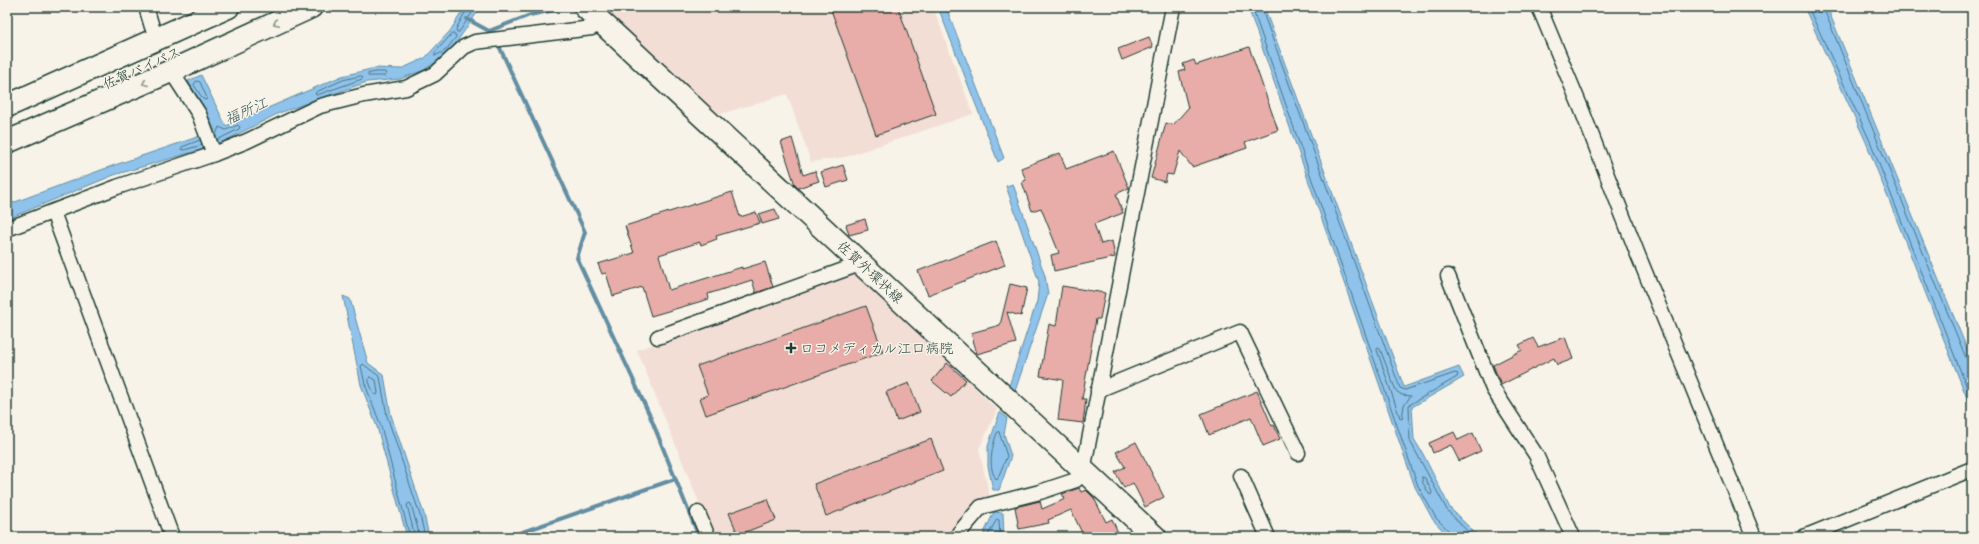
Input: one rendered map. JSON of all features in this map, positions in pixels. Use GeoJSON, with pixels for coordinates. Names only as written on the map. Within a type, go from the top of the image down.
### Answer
{"type":"FeatureCollection","features":[{"type":"Feature","properties":{"kind":"main road"},"geometry":{"type":"LineString","coordinates":[[7,91],[149,17],[196,7]]}},
{"type":"Feature","properties":{"kind":"main road","name":"佐賀バイパス"},"geometry":{"type":"LineString","coordinates":[[7,106],[228,7]]}},
{"type":"Feature","properties":{"kind":"main road","name":"佐賀バイパス"},"geometry":{"type":"LineString","coordinates":[[7,128],[277,7]]}},
{"type":"Feature","properties":{"kind":"main road"},"geometry":{"type":"LineString","coordinates":[[7,142],[171,71],[311,7]]}},
{"type":"Feature","properties":{"kind":"main road","name":"佐賀外環状線"},"geometry":{"type":"LineString","coordinates":[[593,14],[860,264],[1156,537]]}},
{"type":"Feature","properties":{"kind":"street"},"geometry":{"type":"LineString","coordinates":[[957,537],[959,532],[981,507],[1040,492],[1076,480],[1083,471],[1173,7]]}},
{"type":"Feature","properties":{"kind":"street"},"geometry":{"type":"LineString","coordinates":[[1539,7],[1581,108],[1638,255],[1754,537]]}},
{"type":"Feature","properties":{"kind":"street"},"geometry":{"type":"LineString","coordinates":[[7,229],[117,187],[214,154],[247,141],[320,106],[364,95],[406,88],[423,82],[454,58],[464,47],[475,42],[592,28],[593,14]]}},
{"type":"Feature","properties":{"kind":"street"},"geometry":{"type":"LineString","coordinates":[[171,71],[200,114],[214,154]]}},
{"type":"Feature","properties":{"kind":"street"},"geometry":{"type":"LineString","coordinates":[[53,212],[172,537]]}},
{"type":"Feature","properties":{"kind":"street"},"geometry":{"type":"LineString","coordinates":[[658,337],[860,264]]}},
{"type":"Feature","properties":{"kind":"street"},"geometry":{"type":"LineString","coordinates":[[1448,276],[1493,389],[1536,455],[1573,537]]}},
{"type":"Feature","properties":{"kind":"street"},"geometry":{"type":"LineString","coordinates":[[1098,390],[1240,332],[1298,453]]}},
{"type":"Feature","properties":{"kind":"street"},"geometry":{"type":"LineString","coordinates":[[1804,537],[1972,469]]}},
{"type":"Feature","properties":{"kind":"street"},"geometry":{"type":"LineString","coordinates":[[1241,476],[1268,537]]}},
{"type":"Feature","properties":{"kind":"street"},"geometry":{"type":"LineString","coordinates":[[698,512],[708,537]]}},
{"type":"Feature","properties":{"kind":"shaded area"},"geometry":{"type":"Polygon","coordinates":[[[606,7],[933,7],[973,114],[845,157],[811,162],[787,94],[714,116],[675,75],[603,11],[606,7]]]}},
{"type":"Feature","properties":{"kind":"shaded area"},"geometry":{"type":"Polygon","coordinates":[[[856,272],[943,354],[997,410],[979,449],[990,498],[976,504],[953,530],[951,537],[713,537],[637,350],[856,272]]]}},
{"type":"Feature","properties":{"kind":"water"},"geometry":{"type":"Polygon","coordinates":[[[465,7],[481,7],[449,53],[424,70],[400,79],[367,82],[279,113],[217,145],[114,175],[7,219],[7,205],[112,166],[215,131],[206,111],[188,81],[201,75],[226,126],[342,76],[375,68],[401,69],[425,58],[450,31],[465,7]]]}},
{"type":"Feature","properties":{"kind":"water"},"geometry":{"type":"Polygon","coordinates":[[[938,7],[946,7],[1004,158],[998,162],[938,7]]]}},
{"type":"Feature","properties":{"kind":"water"},"geometry":{"type":"Polygon","coordinates":[[[1248,7],[1264,7],[1404,387],[1459,367],[1464,377],[1412,407],[1414,439],[1450,508],[1479,537],[1449,537],[1433,520],[1415,487],[1248,7]]]}},
{"type":"Feature","properties":{"kind":"water"},"geometry":{"type":"Polygon","coordinates":[[[1804,7],[1827,7],[1972,361],[1972,411],[1866,142],[1804,7]]]}},
{"type":"Feature","properties":{"kind":"water"},"geometry":{"type":"Polygon","coordinates":[[[1013,184],[1045,276],[1048,294],[1015,391],[1009,386],[1037,301],[1039,282],[1006,186],[1013,184]]]}},
{"type":"Feature","properties":{"kind":"water"},"geometry":{"type":"Polygon","coordinates":[[[343,296],[350,299],[368,363],[384,375],[391,415],[424,514],[429,537],[407,537],[377,427],[361,385],[343,296]]]}},
{"type":"Feature","properties":{"kind":"water"},"geometry":{"type":"Polygon","coordinates":[[[1000,412],[1007,418],[1004,434],[1011,456],[999,490],[993,490],[988,466],[988,446],[1000,412]]]}},
{"type":"Feature","properties":{"kind":"water"},"geometry":{"type":"Polygon","coordinates":[[[994,512],[1003,513],[1004,537],[982,537],[994,512]]]}},
{"type":"Feature","properties":{"kind":"building"},"geometry":{"type":"Polygon","coordinates":[[[830,7],[898,7],[936,114],[876,135],[830,7]]]}},
{"type":"Feature","properties":{"kind":"building"},"geometry":{"type":"Polygon","coordinates":[[[1149,37],[1153,47],[1122,60],[1118,49],[1149,37]]]}},
{"type":"Feature","properties":{"kind":"building"},"geometry":{"type":"Polygon","coordinates":[[[1249,47],[1278,130],[1245,142],[1247,148],[1192,167],[1180,151],[1173,175],[1167,174],[1165,182],[1151,178],[1166,123],[1173,125],[1188,108],[1179,72],[1185,70],[1183,64],[1194,60],[1196,65],[1249,47]]]}},
{"type":"Feature","properties":{"kind":"building"},"geometry":{"type":"Polygon","coordinates":[[[792,138],[803,175],[815,171],[819,181],[798,188],[795,185],[781,142],[792,138]]]}},
{"type":"Feature","properties":{"kind":"building"},"geometry":{"type":"Polygon","coordinates":[[[1114,151],[1129,188],[1116,194],[1123,213],[1094,224],[1101,244],[1112,241],[1115,257],[1054,271],[1051,255],[1059,253],[1041,208],[1032,211],[1022,182],[1026,180],[1021,168],[1060,153],[1066,169],[1114,151]]]}},
{"type":"Feature","properties":{"kind":"building"},"geometry":{"type":"Polygon","coordinates":[[[843,165],[848,180],[826,187],[821,172],[843,165]]]}},
{"type":"Feature","properties":{"kind":"building"},"geometry":{"type":"Polygon","coordinates":[[[732,192],[740,217],[756,212],[760,223],[716,236],[717,239],[701,245],[700,242],[659,255],[669,290],[742,267],[742,269],[765,262],[773,287],[756,293],[752,280],[708,294],[709,299],[651,316],[642,287],[613,296],[606,273],[602,274],[598,264],[634,253],[625,226],[732,192]]]}},
{"type":"Feature","properties":{"kind":"building"},"geometry":{"type":"Polygon","coordinates":[[[775,209],[779,219],[762,224],[759,214],[775,209]]]}},
{"type":"Feature","properties":{"kind":"building"},"geometry":{"type":"Polygon","coordinates":[[[865,219],[868,230],[849,235],[846,225],[865,219]]]}},
{"type":"Feature","properties":{"kind":"building"},"geometry":{"type":"Polygon","coordinates":[[[996,241],[1005,265],[928,295],[918,271],[996,241]]]}},
{"type":"Feature","properties":{"kind":"building"},"geometry":{"type":"Polygon","coordinates":[[[1010,284],[1027,288],[1021,316],[1007,312],[1016,343],[977,354],[971,333],[1000,325],[1010,284]]]}},
{"type":"Feature","properties":{"kind":"building"},"geometry":{"type":"Polygon","coordinates":[[[1062,286],[1105,293],[1100,319],[1096,319],[1082,399],[1086,399],[1083,423],[1058,420],[1063,380],[1040,376],[1049,324],[1056,326],[1062,286]]]}},
{"type":"Feature","properties":{"kind":"building"},"geometry":{"type":"Polygon","coordinates":[[[866,306],[883,352],[706,415],[700,398],[708,395],[697,366],[866,306]]]}},
{"type":"Feature","properties":{"kind":"building"},"geometry":{"type":"Polygon","coordinates":[[[1565,337],[1573,359],[1557,365],[1554,358],[1501,385],[1493,365],[1522,350],[1519,345],[1533,338],[1538,347],[1565,337]]]}},
{"type":"Feature","properties":{"kind":"building"},"geometry":{"type":"Polygon","coordinates":[[[947,363],[966,380],[951,397],[932,381],[947,363]]]}},
{"type":"Feature","properties":{"kind":"building"},"geometry":{"type":"Polygon","coordinates":[[[909,383],[920,412],[897,421],[886,392],[909,383]]]}},
{"type":"Feature","properties":{"kind":"building"},"geometry":{"type":"Polygon","coordinates":[[[1257,391],[1272,426],[1274,425],[1280,439],[1263,446],[1251,417],[1209,435],[1201,414],[1257,391]]]}},
{"type":"Feature","properties":{"kind":"building"},"geometry":{"type":"Polygon","coordinates":[[[1454,432],[1458,440],[1473,433],[1481,451],[1459,461],[1451,445],[1433,453],[1429,443],[1454,432]]]}},
{"type":"Feature","properties":{"kind":"building"},"geometry":{"type":"Polygon","coordinates":[[[931,439],[943,471],[826,516],[814,484],[931,439]]]}},
{"type":"Feature","properties":{"kind":"building"},"geometry":{"type":"Polygon","coordinates":[[[1136,442],[1164,497],[1145,507],[1133,483],[1124,488],[1115,472],[1125,467],[1116,452],[1136,442]]]}},
{"type":"Feature","properties":{"kind":"building"},"geometry":{"type":"Polygon","coordinates":[[[1079,488],[1081,492],[1086,490],[1094,498],[1106,522],[1112,519],[1120,537],[1084,537],[1071,510],[1048,520],[1049,523],[1019,529],[1015,507],[1040,501],[1042,509],[1065,499],[1062,494],[1079,488]]]}},
{"type":"Feature","properties":{"kind":"building"},"geometry":{"type":"Polygon","coordinates":[[[768,499],[776,520],[738,535],[729,513],[768,499]]]}},
{"type":"Feature","properties":{"kind":"waterway"},"geometry":{"type":"LineString","coordinates":[[467,19],[489,31],[530,15],[564,8]]}},
{"type":"Feature","properties":{"kind":"waterway"},"geometry":{"type":"LineString","coordinates":[[499,46],[585,232],[577,258],[650,416],[699,537]]}},
{"type":"Feature","properties":{"kind":"waterway"},"geometry":{"type":"LineString","coordinates":[[508,537],[675,479]]}},
{"type":"Feature","properties":{"kind":"place","name":"ロコメディカル江口病院"},"geometry":{"type":"Point","coordinates":[791,348]}},
{"type":"Feature","properties":{"kind":"water label","name":"福所江"},"geometry":{"type":"Point","coordinates":[246,111]}}]}
